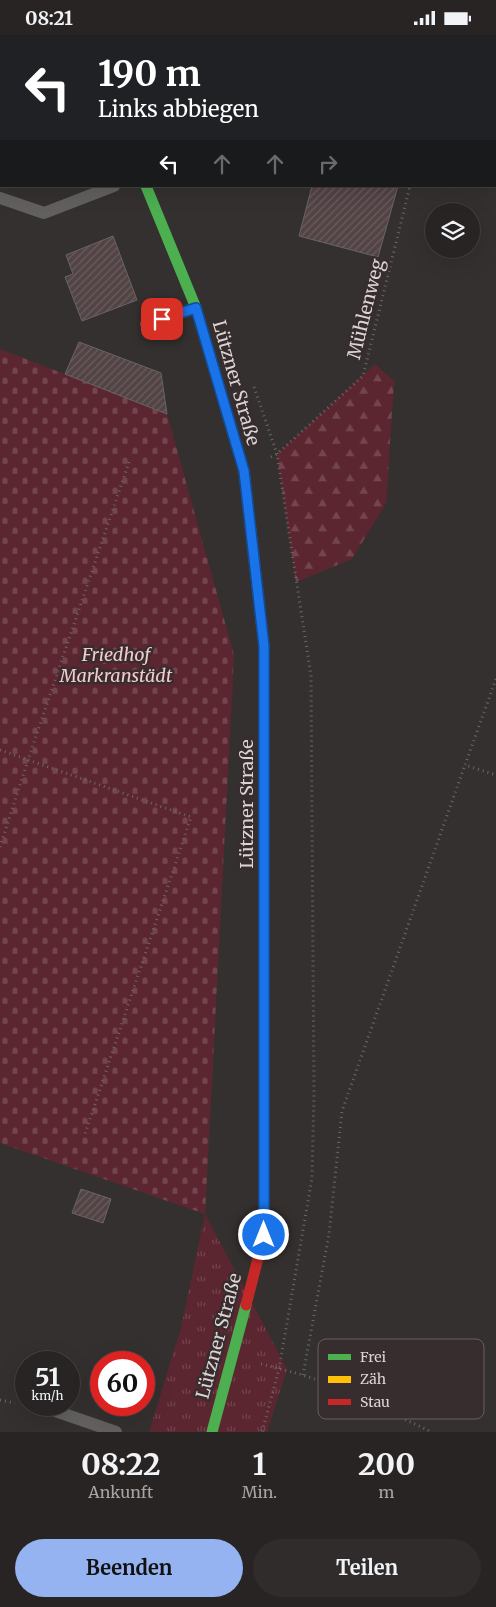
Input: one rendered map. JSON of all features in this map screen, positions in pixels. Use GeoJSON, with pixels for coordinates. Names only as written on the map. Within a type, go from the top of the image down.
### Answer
{"type":"FeatureCollection","features":[{"type":"Feature","properties":{"kind":"main road","name":"Lützner Straße"},"geometry":{"type":"LineString","coordinates":[[146,187],[158,211],[196,308],[244,471],[264,646],[264,1235],[212,1432]]}},
{"type":"Feature","properties":{"kind":"lane"},"geometry":{"type":"LineString","coordinates":[[0,198],[44,213],[111,187]]}},
{"type":"Feature","properties":{"kind":"lane"},"geometry":{"type":"LineString","coordinates":[[146,324],[196,308]]}},
{"type":"Feature","properties":{"kind":"lane"},"geometry":{"type":"LineString","coordinates":[[70,1416],[116,1432]]}},
{"type":"Feature","properties":{"kind":"path","name":"Mühlenweg"},"geometry":{"type":"LineString","coordinates":[[244,471],[277,454],[364,376],[410,187]]}},
{"type":"Feature","properties":{"kind":"path"},"geometry":{"type":"LineString","coordinates":[[0,847],[130,459]]}},
{"type":"Feature","properties":{"kind":"path"},"geometry":{"type":"LineString","coordinates":[[303,1375],[329,1233],[342,1111],[496,679]]}},
{"type":"Feature","properties":{"kind":"path"},"geometry":{"type":"LineString","coordinates":[[0,750],[191,817],[84,1137]]}},
{"type":"Feature","properties":{"kind":"path"},"geometry":{"type":"LineString","coordinates":[[465,765],[496,775]]}},
{"type":"Feature","properties":{"kind":"path"},"geometry":{"type":"LineString","coordinates":[[231,1357],[318,1380]]}},
{"type":"Feature","properties":{"kind":"path"},"geometry":{"type":"LineString","coordinates":[[404,1419],[432,1432]]}},
{"type":"Feature","properties":{"kind":"green space","name":"Friedhof Markranstädt"},"geometry":{"type":"Polygon","coordinates":[[[0,349],[167,414],[234,655],[205,1214],[0,1143],[0,349]]]}},
{"type":"Feature","properties":{"kind":"green space"},"geometry":{"type":"Polygon","coordinates":[[[375,364],[394,381],[386,503],[352,559],[296,582],[277,454],[375,364]]]}},
{"type":"Feature","properties":{"kind":"green space"},"geometry":{"type":"Polygon","coordinates":[[[205,1214],[287,1369],[267,1432],[149,1432],[181,1328],[205,1214]]]}},
{"type":"Feature","properties":{"kind":"building"},"geometry":{"type":"Polygon","coordinates":[[[312,187],[398,187],[378,257],[299,236],[312,187]]]}},
{"type":"Feature","properties":{"kind":"building"},"geometry":{"type":"Polygon","coordinates":[[[113,236],[137,300],[82,321],[65,277],[73,274],[66,255],[113,236]]]}},
{"type":"Feature","properties":{"kind":"building"},"geometry":{"type":"Polygon","coordinates":[[[79,342],[161,373],[167,414],[65,374],[79,342]]]}},
{"type":"Feature","properties":{"kind":"building"},"geometry":{"type":"Polygon","coordinates":[[[81,1189],[111,1199],[103,1223],[72,1213],[81,1189]]]}},
{"type":"Feature","properties":{"kind":"traffic: fast"},"geometry":{"type":"LineString","coordinates":[[146,187],[196,308],[244,471],[264,646],[264,805]]}},
{"type":"Feature","properties":{"kind":"traffic: fast"},"geometry":{"type":"LineString","coordinates":[[212,1432],[246,1305]]}},
{"type":"Feature","properties":{"kind":"traffic: slow"},"geometry":{"type":"LineString","coordinates":[[264,977],[264,1160]]}},
{"type":"Feature","properties":{"kind":"traffic: jam"},"geometry":{"type":"LineString","coordinates":[[264,805],[264,977]]}},
{"type":"Feature","properties":{"kind":"traffic: jam"},"geometry":{"type":"LineString","coordinates":[[246,1305],[264,1235],[264,1160]]}},
{"type":"Feature","properties":{"kind":"route"},"geometry":{"type":"LineString","coordinates":[[162,319],[196,308],[244,471],[264,646],[264,1235]]}}]}
